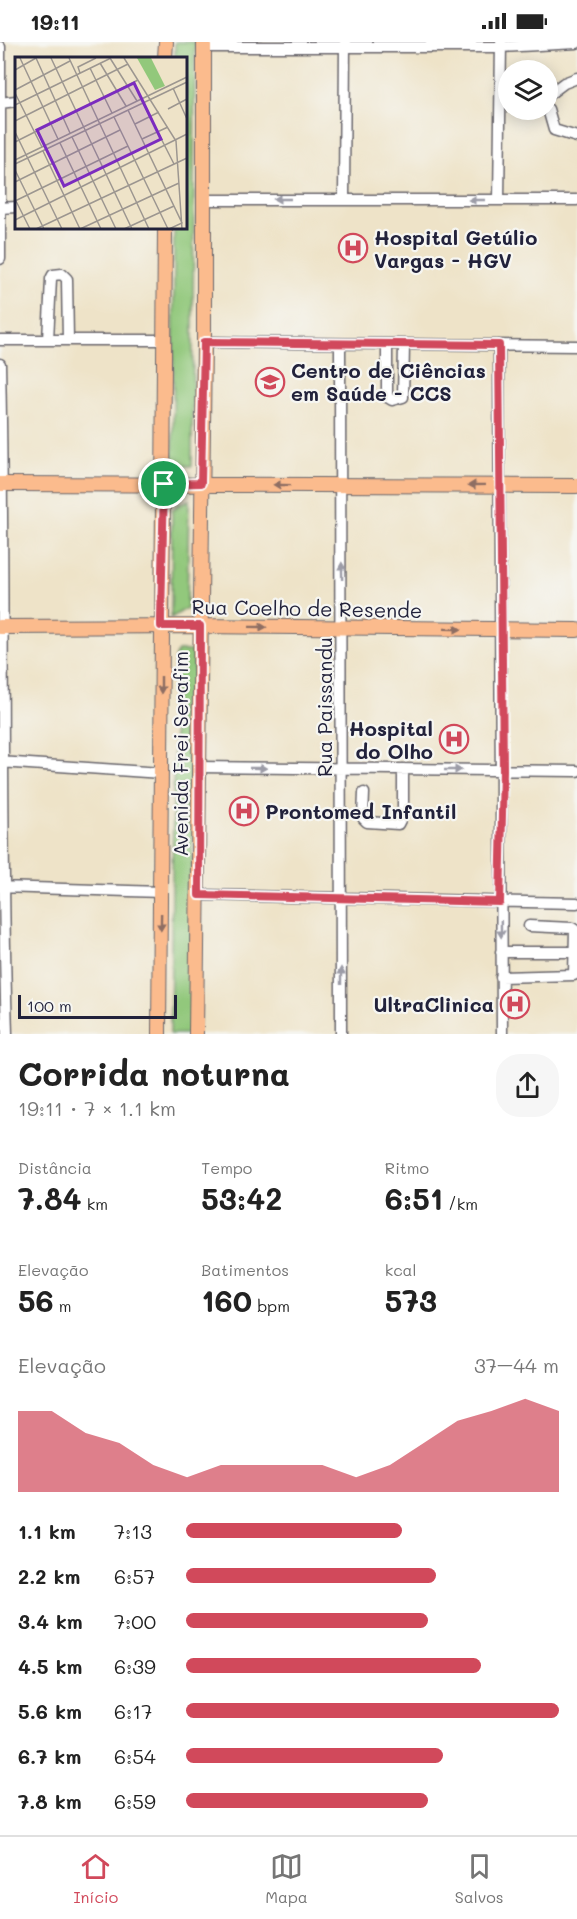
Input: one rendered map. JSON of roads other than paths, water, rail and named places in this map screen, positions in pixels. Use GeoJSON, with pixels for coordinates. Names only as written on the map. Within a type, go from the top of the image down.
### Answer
{"type":"FeatureCollection","features":[{"type":"Feature","properties":{"kind":"main road"},"geometry":{"type":"LineString","coordinates":[[165,57],[166,42]]}},
{"type":"Feature","properties":{"kind":"main road","name":"Avenida Frei Serafim"},"geometry":{"type":"LineString","coordinates":[[196,1034],[204,342],[204,45]]}},
{"type":"Feature","properties":{"kind":"main road","name":"Avenida Frei Serafim"},"geometry":{"type":"LineString","coordinates":[[159,1034],[165,230]]}},
{"type":"Feature","properties":{"kind":"main road"},"geometry":{"type":"LineString","coordinates":[[1,484],[577,486]]}},
{"type":"Feature","properties":{"kind":"main road","name":"Rua Coelho de Resende"},"geometry":{"type":"LineString","coordinates":[[2,627],[200,626],[577,630]]}},
{"type":"Feature","properties":{"kind":"street"},"geometry":{"type":"LineString","coordinates":[[204,45],[577,43]]}},
{"type":"Feature","properties":{"kind":"street"},"geometry":{"type":"LineString","coordinates":[[501,44],[502,60]]}},
{"type":"Feature","properties":{"kind":"street"},"geometry":{"type":"LineString","coordinates":[[344,199],[345,45]]}},
{"type":"Feature","properties":{"kind":"street"},"geometry":{"type":"LineString","coordinates":[[0,47],[0,259]]}},
{"type":"Feature","properties":{"kind":"street"},"geometry":{"type":"LineString","coordinates":[[558,87],[564,82],[577,78]]}},
{"type":"Feature","properties":{"kind":"street"},"geometry":{"type":"LineString","coordinates":[[0,103],[15,101]]}},
{"type":"Feature","properties":{"kind":"street"},"geometry":{"type":"LineString","coordinates":[[499,200],[503,120]]}},
{"type":"Feature","properties":{"kind":"street"},"geometry":{"type":"LineString","coordinates":[[551,120],[554,130],[577,137]]}},
{"type":"Feature","properties":{"kind":"street"},"geometry":{"type":"LineString","coordinates":[[204,200],[577,200]]}},
{"type":"Feature","properties":{"kind":"street"},"geometry":{"type":"LineString","coordinates":[[48,340],[51,279],[53,275],[62,274],[67,279],[68,340]]}},
{"type":"Feature","properties":{"kind":"street"},"geometry":{"type":"LineString","coordinates":[[0,339],[165,340]]}},
{"type":"Feature","properties":{"kind":"street"},"geometry":{"type":"LineString","coordinates":[[204,342],[577,346]]}},
{"type":"Feature","properties":{"kind":"street","name":"Rua Paissandu"},"geometry":{"type":"LineString","coordinates":[[340,345],[343,769],[341,1034]]}},
{"type":"Feature","properties":{"kind":"street"},"geometry":{"type":"LineString","coordinates":[[387,345],[387,397],[393,400],[402,397],[404,345]]}},
{"type":"Feature","properties":{"kind":"street"},"geometry":{"type":"LineString","coordinates":[[499,345],[503,770],[500,902],[502,1034]]}},
{"type":"Feature","properties":{"kind":"street"},"geometry":{"type":"LineString","coordinates":[[0,364],[1,887],[7,1034]]}},
{"type":"Feature","properties":{"kind":"street"},"geometry":{"type":"LineString","coordinates":[[1,762],[161,773]]}},
{"type":"Feature","properties":{"kind":"street"},"geometry":{"type":"LineString","coordinates":[[199,767],[577,771]]}},
{"type":"Feature","properties":{"kind":"street"},"geometry":{"type":"LineString","coordinates":[[364,793],[363,818],[367,822],[398,824],[403,814],[403,770]]}},
{"type":"Feature","properties":{"kind":"street"},"geometry":{"type":"LineString","coordinates":[[1,887],[161,892]]}},
{"type":"Feature","properties":{"kind":"street"},"geometry":{"type":"LineString","coordinates":[[199,895],[577,903]]}},
{"type":"Feature","properties":{"kind":"street"},"geometry":{"type":"LineString","coordinates":[[501,977],[574,975],[576,934],[572,928],[529,926]]}},
{"type":"Feature","properties":{"kind":"street"},"geometry":{"type":"LineString","coordinates":[[501,952],[575,952]]}},
{"type":"Feature","properties":{"kind":"place","name":"Hospital Getúlio Vargas - HGV"},"geometry":{"type":"Point","coordinates":[353,248]}},
{"type":"Feature","properties":{"kind":"place","name":"Centro de Ciências em Saúde - CCS"},"geometry":{"type":"Point","coordinates":[270,382]}},
{"type":"Feature","properties":{"kind":"place","name":"Hospital do Olho"},"geometry":{"type":"Point","coordinates":[454,739]}},
{"type":"Feature","properties":{"kind":"place","name":"Prontomed Infantil"},"geometry":{"type":"Point","coordinates":[244,811]}},
{"type":"Feature","properties":{"kind":"place","name":"UltraClinica"},"geometry":{"type":"Point","coordinates":[515,1004]}}]}
